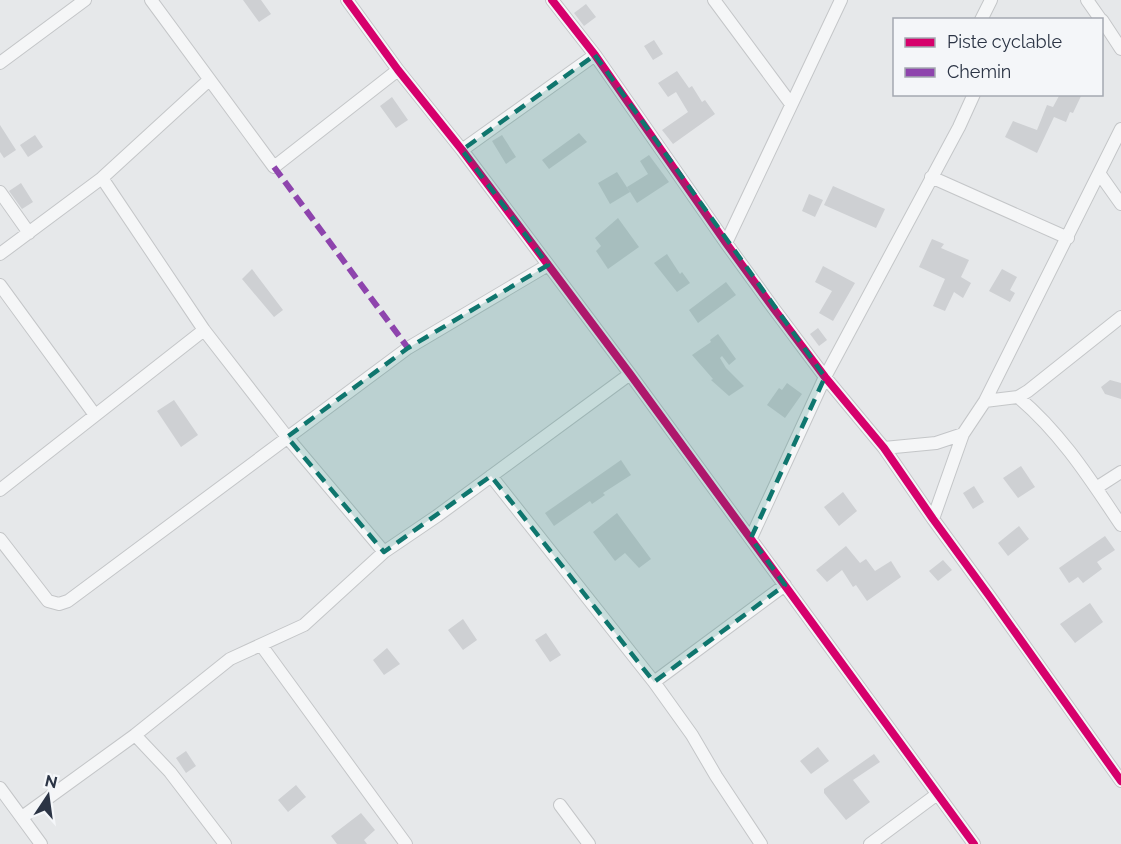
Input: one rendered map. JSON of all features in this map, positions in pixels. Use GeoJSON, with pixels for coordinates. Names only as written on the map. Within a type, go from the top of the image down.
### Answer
{"type":"FeatureCollection","features":[{"type":"Feature","properties":{"kind":"street"},"geometry":{"type":"LineString","coordinates":[[0,63],[85,0]]}},
{"type":"Feature","properties":{"kind":"street"},"geometry":{"type":"LineString","coordinates":[[151,0],[274,167],[398,70]]}},
{"type":"Feature","properties":{"kind":"street"},"geometry":{"type":"LineString","coordinates":[[347,0],[630,374],[974,844]]}},
{"type":"Feature","properties":{"kind":"street"},"geometry":{"type":"LineString","coordinates":[[552,0],[595,55],[726,243],[825,377],[884,448],[1121,781]]}},
{"type":"Feature","properties":{"kind":"street"},"geometry":{"type":"LineString","coordinates":[[714,0],[791,104]]}},
{"type":"Feature","properties":{"kind":"street"},"geometry":{"type":"LineString","coordinates":[[726,243],[842,0]]}},
{"type":"Feature","properties":{"kind":"street"},"geometry":{"type":"LineString","coordinates":[[982,18],[991,0]]}},
{"type":"Feature","properties":{"kind":"street"},"geometry":{"type":"LineString","coordinates":[[1087,0],[1100,18]]}},
{"type":"Feature","properties":{"kind":"street"},"geometry":{"type":"LineString","coordinates":[[1103,23],[1121,49]]}},
{"type":"Feature","properties":{"kind":"street"},"geometry":{"type":"LineString","coordinates":[[462,150],[595,55]]}},
{"type":"Feature","properties":{"kind":"street"},"geometry":{"type":"LineString","coordinates":[[0,254],[102,178],[209,80]]}},
{"type":"Feature","properties":{"kind":"street"},"geometry":{"type":"LineString","coordinates":[[751,538],[825,377],[959,127],[973,96]]}},
{"type":"Feature","properties":{"kind":"street"},"geometry":{"type":"LineString","coordinates":[[933,519],[963,434],[985,401],[1121,129]]}},
{"type":"Feature","properties":{"kind":"street"},"geometry":{"type":"LineString","coordinates":[[1099,173],[1121,204]]}},
{"type":"Feature","properties":{"kind":"street"},"geometry":{"type":"LineString","coordinates":[[931,177],[1068,238]]}},
{"type":"Feature","properties":{"kind":"street"},"geometry":{"type":"LineString","coordinates":[[102,178],[204,330],[287,437],[384,552]]}},
{"type":"Feature","properties":{"kind":"street"},"geometry":{"type":"LineString","coordinates":[[0,192],[29,233]]}},
{"type":"Feature","properties":{"kind":"street"},"geometry":{"type":"LineString","coordinates":[[0,538],[48,601],[59,604],[68,602],[408,348],[548,265]]}},
{"type":"Feature","properties":{"kind":"street"},"geometry":{"type":"LineString","coordinates":[[0,285],[95,415]]}},
{"type":"Feature","properties":{"kind":"street"},"geometry":{"type":"LineString","coordinates":[[985,401],[1018,397],[1028,391],[1121,317]]}},
{"type":"Feature","properties":{"kind":"street"},"geometry":{"type":"LineString","coordinates":[[0,490],[204,330]]}},
{"type":"Feature","properties":{"kind":"street"},"geometry":{"type":"LineString","coordinates":[[22,817],[135,735],[230,659],[304,625],[384,552],[630,374]]}},
{"type":"Feature","properties":{"kind":"street"},"geometry":{"type":"LineString","coordinates":[[1018,397],[1051,427],[1121,525]]}},
{"type":"Feature","properties":{"kind":"street"},"geometry":{"type":"LineString","coordinates":[[884,448],[936,443],[963,434]]}},
{"type":"Feature","properties":{"kind":"street"},"geometry":{"type":"LineString","coordinates":[[1096,488],[1121,472]]}},
{"type":"Feature","properties":{"kind":"street"},"geometry":{"type":"LineString","coordinates":[[491,476],[654,682],[692,735],[761,844]]}},
{"type":"Feature","properties":{"kind":"street"},"geometry":{"type":"LineString","coordinates":[[654,682],[785,585]]}},
{"type":"Feature","properties":{"kind":"street"},"geometry":{"type":"LineString","coordinates":[[261,645],[399,841]]}},
{"type":"Feature","properties":{"kind":"street"},"geometry":{"type":"LineString","coordinates":[[135,735],[170,772],[225,844]]}},
{"type":"Feature","properties":{"kind":"street"},"geometry":{"type":"LineString","coordinates":[[0,788],[41,844]]}},
{"type":"Feature","properties":{"kind":"street"},"geometry":{"type":"LineString","coordinates":[[870,844],[936,795]]}},
{"type":"Feature","properties":{"kind":"street"},"geometry":{"type":"LineString","coordinates":[[560,805],[589,844]]}},
{"type":"Feature","properties":{"kind":"highlighted area"},"geometry":{"type":"Polygon","coordinates":[[[595,55],[825,377],[751,538],[785,585],[654,682],[491,476],[384,552],[287,437],[408,348],[548,265],[462,150],[595,55]]]}},
{"type":"Feature","properties":{"kind":"building"},"geometry":{"type":"Polygon","coordinates":[[[243,0],[261,0],[271,14],[259,22],[243,0]]]}},
{"type":"Feature","properties":{"kind":"building"},"geometry":{"type":"Polygon","coordinates":[[[586,4],[596,17],[584,26],[574,13],[586,4]]]}},
{"type":"Feature","properties":{"kind":"building"},"geometry":{"type":"Polygon","coordinates":[[[654,40],[663,54],[653,60],[644,46],[654,40]]]}},
{"type":"Feature","properties":{"kind":"building"},"geometry":{"type":"Polygon","coordinates":[[[677,71],[689,88],[692,86],[702,102],[705,100],[715,114],[673,144],[662,130],[688,112],[676,92],[668,97],[658,83],[677,71]]]}},
{"type":"Feature","properties":{"kind":"building"},"geometry":{"type":"Polygon","coordinates":[[[1059,96],[1081,96],[1066,122],[1054,117],[1037,153],[1005,137],[1013,121],[1037,130],[1047,105],[1053,107],[1059,96]]]}},
{"type":"Feature","properties":{"kind":"building"},"geometry":{"type":"Polygon","coordinates":[[[392,97],[408,120],[396,128],[380,106],[392,97]]]}},
{"type":"Feature","properties":{"kind":"building"},"geometry":{"type":"Polygon","coordinates":[[[0,125],[16,150],[4,158],[0,152],[0,125]]]}},
{"type":"Feature","properties":{"kind":"building"},"geometry":{"type":"Polygon","coordinates":[[[579,133],[587,142],[549,169],[542,160],[579,133]]]}},
{"type":"Feature","properties":{"kind":"building"},"geometry":{"type":"Polygon","coordinates":[[[35,135],[43,147],[28,157],[20,145],[35,135]]]}},
{"type":"Feature","properties":{"kind":"building"},"geometry":{"type":"Polygon","coordinates":[[[502,135],[516,157],[506,164],[492,141],[502,135]]]}},
{"type":"Feature","properties":{"kind":"building"},"geometry":{"type":"Polygon","coordinates":[[[649,155],[669,182],[637,203],[627,187],[648,174],[640,161],[649,155]]]}},
{"type":"Feature","properties":{"kind":"building"},"geometry":{"type":"Polygon","coordinates":[[[617,172],[630,192],[610,204],[598,183],[617,172]]]}},
{"type":"Feature","properties":{"kind":"building"},"geometry":{"type":"Polygon","coordinates":[[[21,183],[33,202],[22,209],[9,191],[21,183]]]}},
{"type":"Feature","properties":{"kind":"building"},"geometry":{"type":"Polygon","coordinates":[[[833,186],[885,209],[876,228],[824,205],[833,186]]]}},
{"type":"Feature","properties":{"kind":"building"},"geometry":{"type":"Polygon","coordinates":[[[809,194],[823,200],[815,217],[802,211],[809,194]]]}},
{"type":"Feature","properties":{"kind":"building"},"geometry":{"type":"Polygon","coordinates":[[[618,218],[639,247],[608,269],[596,251],[601,246],[595,238],[618,218]]]}},
{"type":"Feature","properties":{"kind":"building"},"geometry":{"type":"Polygon","coordinates":[[[932,239],[944,244],[941,248],[969,260],[961,277],[971,283],[963,298],[954,292],[945,311],[933,306],[945,279],[919,267],[932,239]]]}},
{"type":"Feature","properties":{"kind":"building"},"geometry":{"type":"Polygon","coordinates":[[[667,254],[680,274],[682,272],[690,283],[677,292],[654,263],[667,254]]]}},
{"type":"Feature","properties":{"kind":"building"},"geometry":{"type":"Polygon","coordinates":[[[823,266],[855,283],[833,321],[819,313],[832,291],[815,282],[823,266]]]}},
{"type":"Feature","properties":{"kind":"building"},"geometry":{"type":"Polygon","coordinates":[[[252,269],[283,310],[274,317],[242,279],[252,269]]]}},
{"type":"Feature","properties":{"kind":"building"},"geometry":{"type":"Polygon","coordinates":[[[1002,269],[1017,277],[1010,290],[1015,293],[1010,302],[989,291],[1002,269]]]}},
{"type":"Feature","properties":{"kind":"building"},"geometry":{"type":"Polygon","coordinates":[[[726,282],[736,295],[698,323],[689,310],[726,282]]]}},
{"type":"Feature","properties":{"kind":"building"},"geometry":{"type":"Polygon","coordinates":[[[818,328],[827,340],[819,346],[810,334],[818,328]]]}},
{"type":"Feature","properties":{"kind":"building"},"geometry":{"type":"Polygon","coordinates":[[[718,334],[736,359],[729,365],[722,356],[720,358],[726,368],[744,386],[729,396],[711,380],[713,379],[692,355],[711,342],[710,340],[718,334]]]}},
{"type":"Feature","properties":{"kind":"building"},"geometry":{"type":"Polygon","coordinates":[[[1110,380],[1121,383],[1121,399],[1105,394],[1101,387],[1110,380]]]}},
{"type":"Feature","properties":{"kind":"building"},"geometry":{"type":"Polygon","coordinates":[[[787,383],[802,394],[785,418],[767,405],[779,388],[782,390],[787,383]]]}},
{"type":"Feature","properties":{"kind":"building"},"geometry":{"type":"Polygon","coordinates":[[[174,400],[198,435],[181,447],[157,411],[174,400]]]}},
{"type":"Feature","properties":{"kind":"building"},"geometry":{"type":"Polygon","coordinates":[[[621,460],[631,475],[603,493],[605,495],[592,504],[590,501],[554,526],[545,513],[621,460]]]}},
{"type":"Feature","properties":{"kind":"building"},"geometry":{"type":"Polygon","coordinates":[[[1021,466],[1035,487],[1018,498],[1003,478],[1021,466]]]}},
{"type":"Feature","properties":{"kind":"building"},"geometry":{"type":"Polygon","coordinates":[[[974,486],[984,502],[973,509],[963,493],[974,486]]]}},
{"type":"Feature","properties":{"kind":"building"},"geometry":{"type":"Polygon","coordinates":[[[843,492],[857,511],[839,526],[824,507],[843,492]]]}},
{"type":"Feature","properties":{"kind":"building"},"geometry":{"type":"Polygon","coordinates":[[[617,513],[651,559],[639,568],[625,553],[615,561],[593,532],[617,513]]]}},
{"type":"Feature","properties":{"kind":"building"},"geometry":{"type":"Polygon","coordinates":[[[1019,526],[1029,539],[1008,556],[998,543],[1019,526]]]}},
{"type":"Feature","properties":{"kind":"building"},"geometry":{"type":"Polygon","coordinates":[[[1105,536],[1115,550],[1097,562],[1102,569],[1083,583],[1078,577],[1069,583],[1059,568],[1105,536]]]}},
{"type":"Feature","properties":{"kind":"building"},"geometry":{"type":"Polygon","coordinates":[[[846,546],[860,563],[866,559],[875,571],[891,561],[901,577],[867,601],[856,585],[853,587],[842,570],[827,582],[816,570],[846,546]]]}},
{"type":"Feature","properties":{"kind":"building"},"geometry":{"type":"Polygon","coordinates":[[[943,560],[952,570],[938,581],[929,571],[943,560]]]}},
{"type":"Feature","properties":{"kind":"building"},"geometry":{"type":"Polygon","coordinates":[[[1090,603],[1103,622],[1075,643],[1060,624],[1090,603]]]}},
{"type":"Feature","properties":{"kind":"building"},"geometry":{"type":"Polygon","coordinates":[[[463,619],[477,640],[463,650],[448,630],[463,619]]]}},
{"type":"Feature","properties":{"kind":"building"},"geometry":{"type":"Polygon","coordinates":[[[546,633],[561,655],[550,662],[535,640],[546,633]]]}},
{"type":"Feature","properties":{"kind":"building"},"geometry":{"type":"Polygon","coordinates":[[[387,648],[400,664],[384,675],[373,660],[387,648]]]}},
{"type":"Feature","properties":{"kind":"building"},"geometry":{"type":"Polygon","coordinates":[[[818,747],[829,761],[811,774],[800,761],[818,747]]]}},
{"type":"Feature","properties":{"kind":"building"},"geometry":{"type":"Polygon","coordinates":[[[186,751],[196,766],[186,773],[176,758],[186,751]]]}},
{"type":"Feature","properties":{"kind":"building"},"geometry":{"type":"Polygon","coordinates":[[[874,754],[880,762],[853,780],[870,802],[846,820],[824,793],[824,789],[874,754]]]}},
{"type":"Feature","properties":{"kind":"building"},"geometry":{"type":"Polygon","coordinates":[[[296,785],[306,797],[288,812],[278,800],[296,785]]]}},
{"type":"Feature","properties":{"kind":"building"},"geometry":{"type":"Polygon","coordinates":[[[361,813],[375,830],[364,840],[367,844],[337,844],[331,836],[361,813]]]}},
{"type":"Feature","properties":{"kind":"marked path"},"geometry":{"type":"LineString","coordinates":[[274,167],[408,348]]}},
{"type":"Feature","properties":{"kind":"cycle path"},"geometry":{"type":"LineString","coordinates":[[347,0],[630,374],[974,844]]}},
{"type":"Feature","properties":{"kind":"cycle path"},"geometry":{"type":"LineString","coordinates":[[552,0],[595,55],[774,309],[825,377],[884,448],[1121,781]]}}]}
